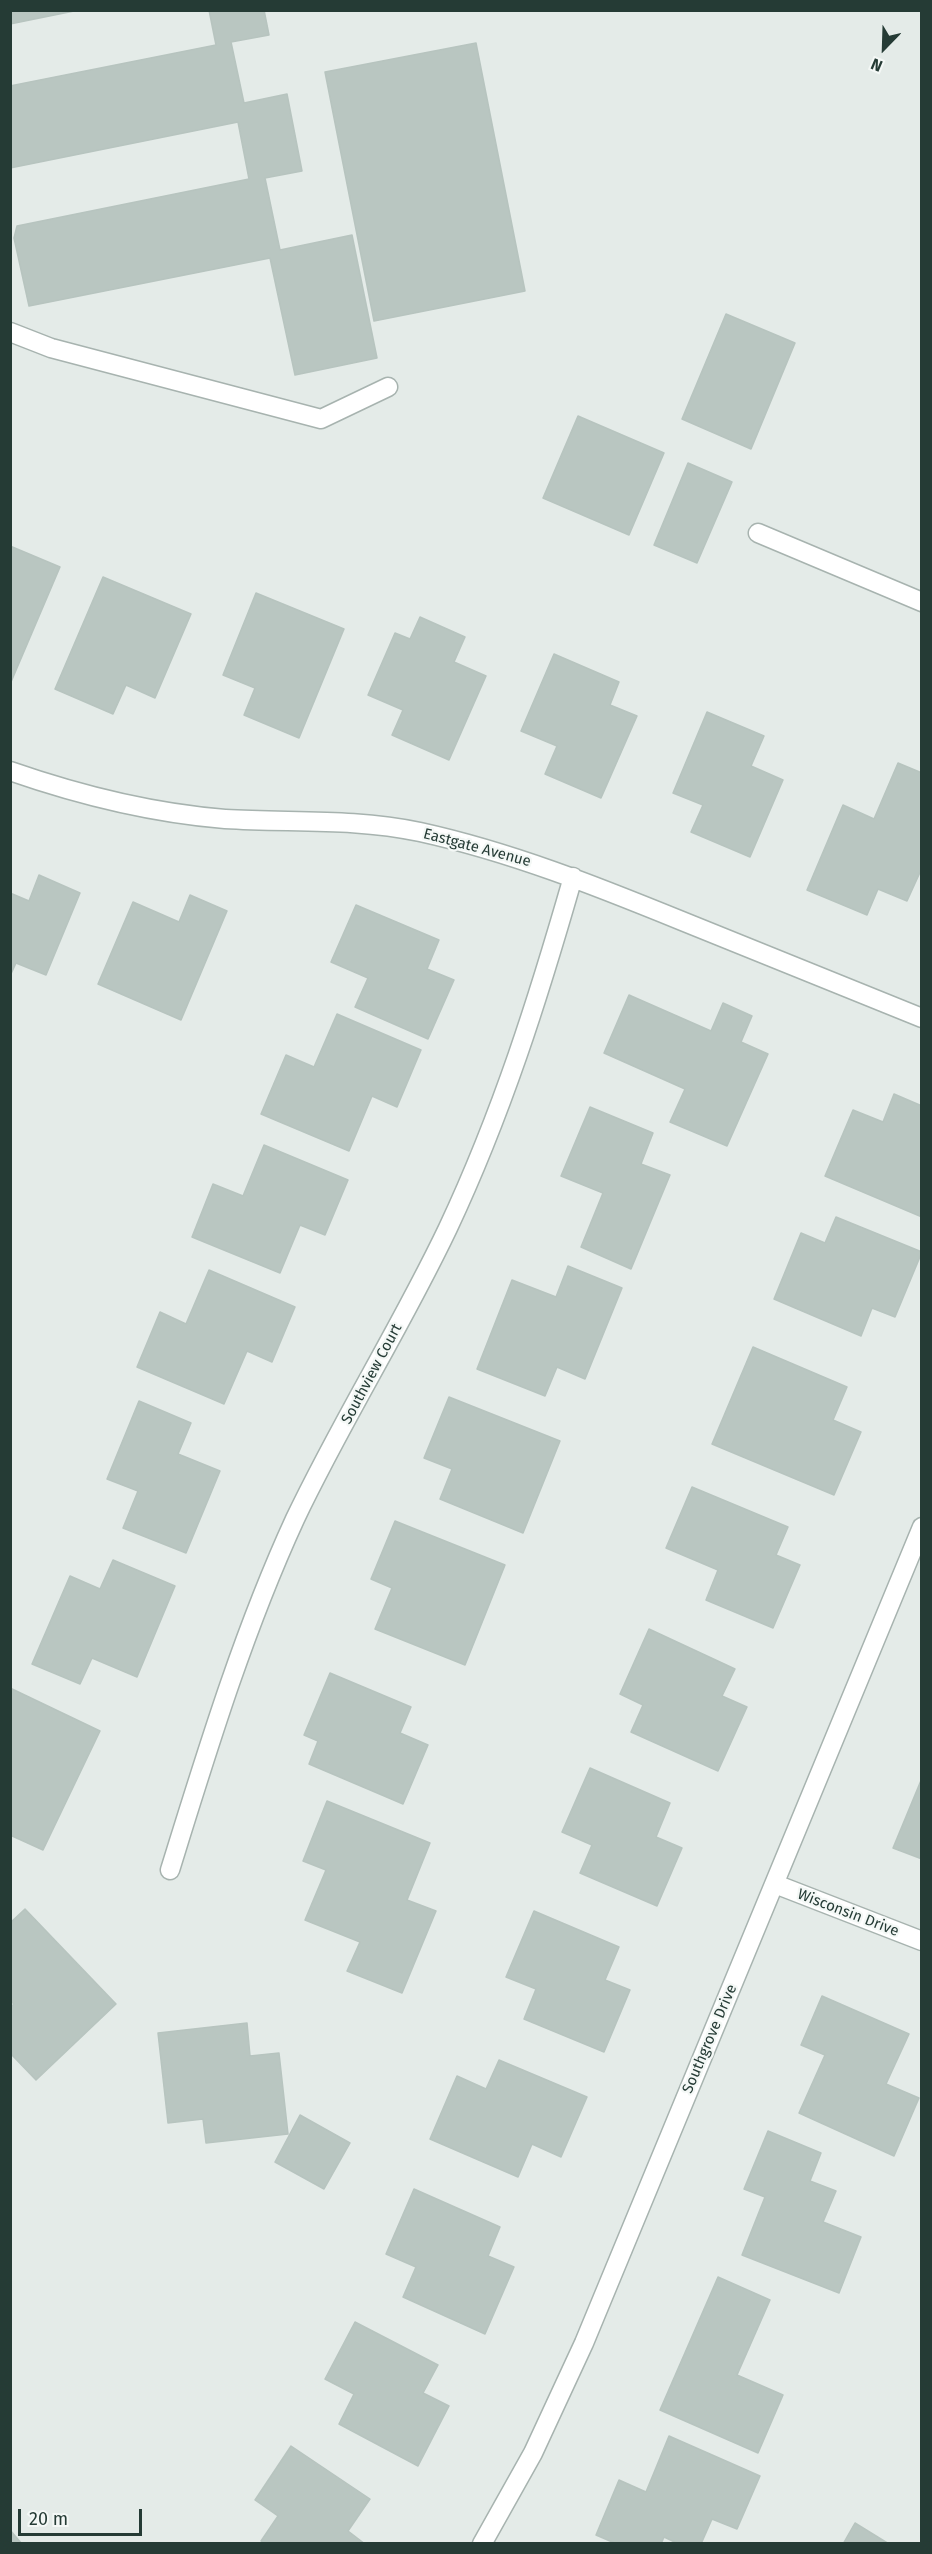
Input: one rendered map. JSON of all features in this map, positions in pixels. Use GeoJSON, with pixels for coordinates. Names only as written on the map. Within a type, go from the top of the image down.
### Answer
{"type":"FeatureCollection","features":[{"type":"Feature","properties":{"kind":"street"},"geometry":{"type":"LineString","coordinates":[[10,332],[51,348],[321,419],[388,387]]}},
{"type":"Feature","properties":{"kind":"street"},"geometry":{"type":"LineString","coordinates":[[758,533],[921,602]]}},
{"type":"Feature","properties":{"kind":"street","name":"Eastgate Avenue"},"geometry":{"type":"LineString","coordinates":[[10,771],[81,794],[176,812],[224,819],[319,820],[417,832],[486,849],[573,877],[921,1018]]}},
{"type":"Feature","properties":{"kind":"street","name":"Southview Court"},"geometry":{"type":"LineString","coordinates":[[170,1870],[245,1638],[287,1539],[321,1468],[425,1276],[473,1174],[498,1114],[536,1004],[573,877]]}},
{"type":"Feature","properties":{"kind":"street","name":"Southgrove Drive"},"geometry":{"type":"LineString","coordinates":[[482,2544],[533,2453],[559,2400],[775,1884],[921,1527]]}},
{"type":"Feature","properties":{"kind":"street","name":"Wisconsin Drive"},"geometry":{"type":"LineString","coordinates":[[775,1884],[921,1941]]}},
{"type":"Feature","properties":{"kind":"building"},"geometry":{"type":"Polygon","coordinates":[[[10,10],[79,10],[10,24],[10,10]]]}},
{"type":"Feature","properties":{"kind":"building"},"geometry":{"type":"Polygon","coordinates":[[[209,10],[264,10],[269,35],[231,42],[244,103],[287,94],[302,171],[265,178],[280,250],[352,235],[377,358],[295,375],[270,258],[29,306],[14,238],[17,226],[249,179],[238,122],[10,168],[10,86],[216,45],[209,10]]]}},
{"type":"Feature","properties":{"kind":"building"},"geometry":{"type":"Polygon","coordinates":[[[476,43],[525,291],[374,321],[325,72],[476,43]]]}},
{"type":"Feature","properties":{"kind":"building"},"geometry":{"type":"Polygon","coordinates":[[[726,314],[795,343],[751,449],[682,419],[726,314]]]}},
{"type":"Feature","properties":{"kind":"building"},"geometry":{"type":"Polygon","coordinates":[[[578,416],[664,453],[629,535],[543,498],[578,416]]]}},
{"type":"Feature","properties":{"kind":"building"},"geometry":{"type":"Polygon","coordinates":[[[688,463],[732,482],[697,563],[654,545],[688,463]]]}},
{"type":"Feature","properties":{"kind":"building"},"geometry":{"type":"Polygon","coordinates":[[[10,546],[60,567],[11,682],[10,682],[10,546]]]}},
{"type":"Feature","properties":{"kind":"building"},"geometry":{"type":"Polygon","coordinates":[[[103,577],[191,614],[155,698],[126,685],[113,714],[55,689],[103,577]]]}},
{"type":"Feature","properties":{"kind":"building"},"geometry":{"type":"Polygon","coordinates":[[[256,593],[344,629],[299,738],[244,715],[255,688],[223,675],[256,593]]]}},
{"type":"Feature","properties":{"kind":"building"},"geometry":{"type":"Polygon","coordinates":[[[420,617],[465,637],[454,662],[486,676],[449,760],[392,735],[403,710],[368,695],[395,633],[410,639],[420,617]]]}},
{"type":"Feature","properties":{"kind":"building"},"geometry":{"type":"Polygon","coordinates":[[[554,654],[619,682],[610,705],[637,716],[601,798],[545,774],[557,746],[521,731],[554,654]]]}},
{"type":"Feature","properties":{"kind":"building"},"geometry":{"type":"Polygon","coordinates":[[[707,712],[764,736],[751,766],[783,780],[750,857],[691,832],[703,805],[673,793],[707,712]]]}},
{"type":"Feature","properties":{"kind":"building"},"geometry":{"type":"Polygon","coordinates":[[[898,763],[922,773],[922,868],[907,901],[878,889],[867,915],[807,890],[843,805],[874,819],[898,763]]]}},
{"type":"Feature","properties":{"kind":"building"},"geometry":{"type":"Polygon","coordinates":[[[39,875],[80,893],[46,975],[16,963],[10,976],[10,893],[29,901],[39,875]]]}},
{"type":"Feature","properties":{"kind":"building"},"geometry":{"type":"Polygon","coordinates":[[[190,895],[227,911],[181,1020],[98,984],[133,902],[179,922],[190,895]]]}},
{"type":"Feature","properties":{"kind":"building"},"geometry":{"type":"Polygon","coordinates":[[[356,905],[439,940],[427,969],[454,980],[428,1039],[355,1007],[368,978],[331,962],[356,905]]]}},
{"type":"Feature","properties":{"kind":"building"},"geometry":{"type":"Polygon","coordinates":[[[629,995],[711,1031],[723,1003],[752,1016],[741,1042],[768,1054],[727,1146],[670,1122],[685,1089],[604,1053],[629,995]]]}},
{"type":"Feature","properties":{"kind":"building"},"geometry":{"type":"Polygon","coordinates":[[[337,1014],[421,1050],[397,1107],[372,1096],[349,1151],[261,1114],[286,1055],[314,1067],[337,1014]]]}},
{"type":"Feature","properties":{"kind":"building"},"geometry":{"type":"Polygon","coordinates":[[[894,1094],[922,1106],[922,1217],[825,1176],[853,1110],[883,1122],[894,1094]]]}},
{"type":"Feature","properties":{"kind":"building"},"geometry":{"type":"Polygon","coordinates":[[[590,1107],[653,1133],[641,1164],[670,1175],[631,1269],[581,1247],[603,1193],[561,1176],[590,1107]]]}},
{"type":"Feature","properties":{"kind":"building"},"geometry":{"type":"Polygon","coordinates":[[[264,1145],[348,1180],[325,1235],[300,1225],[280,1273],[192,1237],[213,1184],[243,1196],[264,1145]]]}},
{"type":"Feature","properties":{"kind":"building"},"geometry":{"type":"Polygon","coordinates":[[[836,1217],[922,1252],[895,1317],[872,1308],[861,1336],[774,1299],[801,1233],[825,1243],[836,1217]]]}},
{"type":"Feature","properties":{"kind":"building"},"geometry":{"type":"Polygon","coordinates":[[[568,1266],[622,1288],[585,1379],[557,1367],[545,1396],[477,1369],[512,1280],[556,1297],[568,1266]]]}},
{"type":"Feature","properties":{"kind":"building"},"geometry":{"type":"Polygon","coordinates":[[[209,1270],[295,1307],[272,1362],[247,1351],[224,1404],[137,1367],[160,1312],[186,1324],[209,1270]]]}},
{"type":"Feature","properties":{"kind":"building"},"geometry":{"type":"Polygon","coordinates":[[[753,1347],[847,1387],[833,1420],[861,1432],[834,1495],[712,1444],[753,1347]]]}},
{"type":"Feature","properties":{"kind":"building"},"geometry":{"type":"Polygon","coordinates":[[[449,1397],[560,1441],[523,1533],[440,1499],[452,1469],[424,1458],[449,1397]]]}},
{"type":"Feature","properties":{"kind":"building"},"geometry":{"type":"Polygon","coordinates":[[[139,1401],[191,1423],[178,1454],[220,1471],[186,1553],[123,1528],[138,1491],[107,1479],[139,1401]]]}},
{"type":"Feature","properties":{"kind":"building"},"geometry":{"type":"Polygon","coordinates":[[[692,1487],[788,1527],[776,1555],[800,1565],[773,1628],[706,1600],[718,1570],[666,1548],[692,1487]]]}},
{"type":"Feature","properties":{"kind":"building"},"geometry":{"type":"Polygon","coordinates":[[[395,1521],[505,1565],[465,1665],[375,1629],[392,1588],[371,1579],[395,1521]]]}},
{"type":"Feature","properties":{"kind":"building"},"geometry":{"type":"Polygon","coordinates":[[[113,1560],[175,1586],[137,1677],[92,1658],[80,1684],[32,1664],[70,1576],[100,1589],[113,1560]]]}},
{"type":"Feature","properties":{"kind":"building"},"geometry":{"type":"Polygon","coordinates":[[[649,1629],[735,1669],[722,1696],[747,1707],[718,1771],[631,1732],[643,1705],[620,1694],[649,1629]]]}},
{"type":"Feature","properties":{"kind":"building"},"geometry":{"type":"Polygon","coordinates":[[[330,1673],[411,1707],[400,1733],[428,1745],[403,1804],[309,1764],[318,1741],[304,1735],[330,1673]]]}},
{"type":"Feature","properties":{"kind":"building"},"geometry":{"type":"Polygon","coordinates":[[[10,1688],[100,1731],[43,1850],[10,1835],[10,1688]]]}},
{"type":"Feature","properties":{"kind":"building"},"geometry":{"type":"Polygon","coordinates":[[[590,1768],[670,1803],[656,1837],[682,1848],[657,1906],[580,1873],[592,1845],[562,1832],[590,1768]]]}},
{"type":"Feature","properties":{"kind":"building"},"geometry":{"type":"Polygon","coordinates":[[[922,1778],[922,1859],[893,1848],[922,1778]]]}},
{"type":"Feature","properties":{"kind":"building"},"geometry":{"type":"Polygon","coordinates":[[[327,1801],[430,1843],[407,1900],[436,1911],[402,1993],[347,1971],[360,1942],[305,1920],[326,1870],[303,1861],[327,1801]]]}},
{"type":"Feature","properties":{"kind":"building"},"geometry":{"type":"Polygon","coordinates":[[[25,1909],[116,2004],[36,2080],[10,2053],[10,2007],[14,2004],[10,2001],[10,1923],[25,1909]]]}},
{"type":"Feature","properties":{"kind":"building"},"geometry":{"type":"Polygon","coordinates":[[[534,1911],[619,1947],[605,1980],[630,1990],[604,2052],[524,2019],[536,1989],[506,1977],[534,1911]]]}},
{"type":"Feature","properties":{"kind":"building"},"geometry":{"type":"Polygon","coordinates":[[[822,1996],[909,2034],[886,2084],[919,2098],[894,2156],[799,2113],[825,2055],[801,2045],[822,1996]]]}},
{"type":"Feature","properties":{"kind":"building"},"geometry":{"type":"Polygon","coordinates":[[[247,2023],[250,2056],[279,2053],[288,2134],[206,2143],[203,2119],[168,2123],[158,2033],[247,2023]]]}},
{"type":"Feature","properties":{"kind":"building"},"geometry":{"type":"Polygon","coordinates":[[[499,2060],[587,2097],[561,2157],[532,2144],[518,2177],[430,2139],[457,2076],[486,2089],[499,2060]]]}},
{"type":"Feature","properties":{"kind":"building"},"geometry":{"type":"Polygon","coordinates":[[[300,2115],[350,2143],[324,2189],[275,2162],[300,2115]]]}},
{"type":"Feature","properties":{"kind":"building"},"geometry":{"type":"Polygon","coordinates":[[[768,2131],[821,2153],[810,2181],[836,2191],[823,2222],[861,2237],[839,2293],[742,2255],[765,2197],[744,2189],[768,2131]]]}},
{"type":"Feature","properties":{"kind":"building"},"geometry":{"type":"Polygon","coordinates":[[[414,2189],[500,2227],[488,2256],[514,2267],[485,2334],[403,2297],[416,2267],[386,2254],[414,2189]]]}},
{"type":"Feature","properties":{"kind":"building"},"geometry":{"type":"Polygon","coordinates":[[[718,2277],[770,2300],[737,2375],[783,2395],[758,2453],[660,2410],[718,2277]]]}},
{"type":"Feature","properties":{"kind":"building"},"geometry":{"type":"Polygon","coordinates":[[[355,2322],[438,2365],[423,2393],[449,2406],[418,2466],[339,2424],[354,2394],[325,2379],[355,2322]]]}},
{"type":"Feature","properties":{"kind":"building"},"geometry":{"type":"Polygon","coordinates":[[[669,2436],[760,2476],[737,2529],[712,2519],[701,2544],[679,2544],[664,2537],[661,2544],[617,2544],[596,2535],[619,2480],[646,2492],[669,2436]]]}},
{"type":"Feature","properties":{"kind":"building"},"geometry":{"type":"Polygon","coordinates":[[[291,2446],[370,2499],[348,2531],[365,2544],[265,2544],[261,2541],[278,2516],[255,2500],[291,2446]]]}},
{"type":"Feature","properties":{"kind":"building"},"geometry":{"type":"Polygon","coordinates":[[[855,2523],[889,2544],[843,2544],[855,2523]]]}},
{"type":"Feature","properties":{"kind":"building"},"geometry":{"type":"Polygon","coordinates":[[[10,2530],[22,2544],[10,2544],[10,2530]]]}}]}
